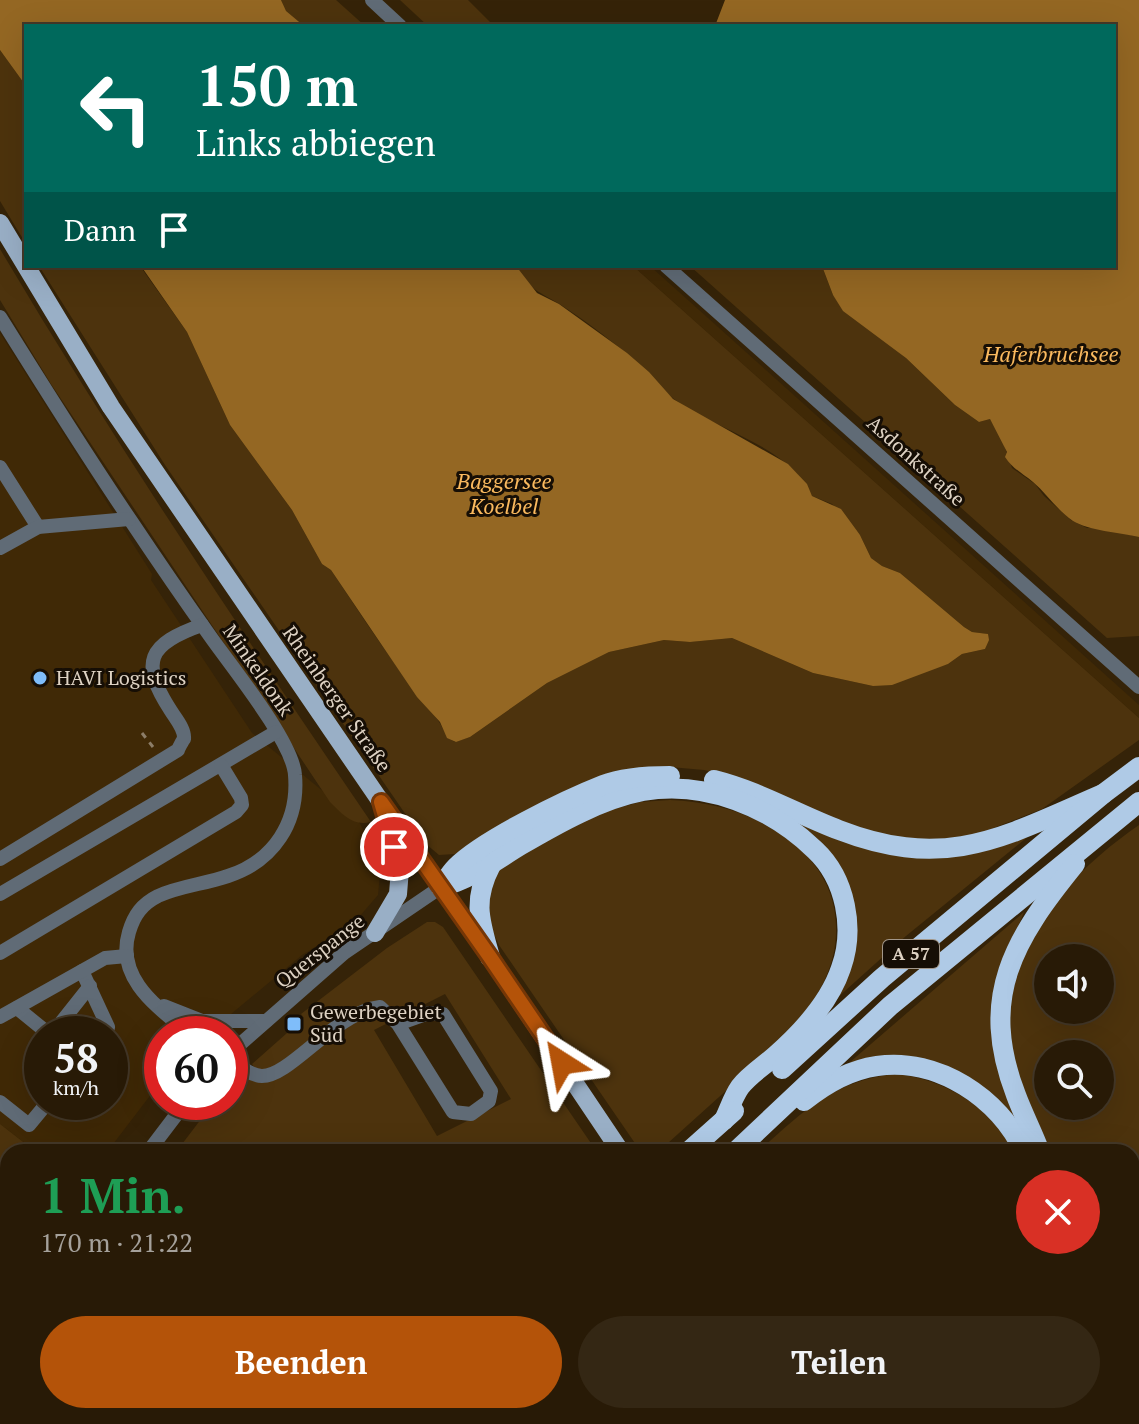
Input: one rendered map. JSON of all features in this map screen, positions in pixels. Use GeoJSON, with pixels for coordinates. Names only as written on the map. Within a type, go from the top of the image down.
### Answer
{"type":"FeatureCollection","features":[{"type":"Feature","properties":{"kind":"highway","name":"A 57"},"geometry":{"type":"LineString","coordinates":[[697,1144],[882,978],[1139,767]]}},
{"type":"Feature","properties":{"kind":"highway"},"geometry":{"type":"LineString","coordinates":[[441,887],[456,867],[494,840],[605,785],[638,777],[692,776],[717,781],[877,843],[937,851],[969,846],[1013,832],[1103,794]]}},
{"type":"Feature","properties":{"kind":"highway"},"geometry":{"type":"LineString","coordinates":[[441,887],[465,880],[521,845],[610,801],[643,791],[694,790],[726,797],[759,810],[801,836],[821,855],[837,882],[848,929],[842,967],[824,1001],[788,1045],[740,1087],[724,1120]]}},
{"type":"Feature","properties":{"kind":"highway","name":"A 57"},"geometry":{"type":"LineString","coordinates":[[743,1144],[890,1006],[1139,802]]}},
{"type":"Feature","properties":{"kind":"highway"},"geometry":{"type":"LineString","coordinates":[[1037,1144],[1015,1094],[1006,1063],[1000,1026],[1002,992],[1012,957],[1032,920],[1105,829]]}},
{"type":"Feature","properties":{"kind":"highway"},"geometry":{"type":"LineString","coordinates":[[490,957],[478,916],[478,900],[491,865]]}},
{"type":"Feature","properties":{"kind":"highway"},"geometry":{"type":"LineString","coordinates":[[775,1113],[796,1108],[818,1090],[847,1075],[887,1065],[920,1068],[949,1076],[971,1089],[1000,1114],[1020,1144]]}},
{"type":"Feature","properties":{"kind":"main road","name":"Rheinberger Straße"},"geometry":{"type":"LineString","coordinates":[[0,223],[24,263]]}},
{"type":"Feature","properties":{"kind":"main road","name":"Rheinberger Straße"},"geometry":{"type":"LineString","coordinates":[[27,268],[111,407],[616,1144]]}},
{"type":"Feature","properties":{"kind":"main road"},"geometry":{"type":"LineString","coordinates":[[375,933],[398,894],[400,869],[381,802]]}},
{"type":"Feature","properties":{"kind":"street"},"geometry":{"type":"LineString","coordinates":[[372,0],[398,24]]}},
{"type":"Feature","properties":{"kind":"street","name":"Asdonkstraße"},"geometry":{"type":"LineString","coordinates":[[668,268],[1138,683]]}},
{"type":"Feature","properties":{"kind":"street","name":"Minkeldonk"},"geometry":{"type":"LineString","coordinates":[[0,317],[129,519],[276,732],[289,752],[295,770],[296,792],[291,818],[284,834],[265,858],[229,876],[169,891],[143,906],[130,927],[127,956]]}},
{"type":"Feature","properties":{"kind":"street"},"geometry":{"type":"LineString","coordinates":[[0,467],[38,527]]}},
{"type":"Feature","properties":{"kind":"street"},"geometry":{"type":"LineString","coordinates":[[1,546],[38,527],[129,519]]}},
{"type":"Feature","properties":{"kind":"street"},"geometry":{"type":"LineString","coordinates":[[0,859],[178,750],[184,740],[182,728],[153,678],[154,655],[162,644],[202,625]]}},
{"type":"Feature","properties":{"kind":"street"},"geometry":{"type":"LineString","coordinates":[[0,894],[276,732]]}},
{"type":"Feature","properties":{"kind":"street"},"geometry":{"type":"LineString","coordinates":[[0,953],[236,812],[242,805],[241,798],[221,765]]}},
{"type":"Feature","properties":{"kind":"street","name":"Querspange"},"geometry":{"type":"LineString","coordinates":[[248,1038],[333,961],[441,887]]}},
{"type":"Feature","properties":{"kind":"street"},"geometry":{"type":"LineString","coordinates":[[0,1017],[105,958],[127,956],[134,981],[169,1016]]}},
{"type":"Feature","properties":{"kind":"street"},"geometry":{"type":"LineString","coordinates":[[82,971],[103,1016]]}},
{"type":"Feature","properties":{"kind":"street"},"geometry":{"type":"LineString","coordinates":[[65,1016],[90,986]]}},
{"type":"Feature","properties":{"kind":"street"},"geometry":{"type":"LineString","coordinates":[[149,999],[190,1016]]}},
{"type":"Feature","properties":{"kind":"street"},"geometry":{"type":"LineString","coordinates":[[248,1071],[261,1077],[276,1074],[339,1023],[367,1009],[380,1007],[398,1024],[453,1112],[471,1114],[489,1101],[491,1091],[443,1014],[429,1013],[398,1024]]}},
{"type":"Feature","properties":{"kind":"street"},"geometry":{"type":"LineString","coordinates":[[17,1008],[27,1016]]}},
{"type":"Feature","properties":{"kind":"street"},"geometry":{"type":"LineString","coordinates":[[248,1021],[266,1021]]}},
{"type":"Feature","properties":{"kind":"street"},"geometry":{"type":"LineString","coordinates":[[0,1102],[29,1125],[33,1120]]}},
{"type":"Feature","properties":{"kind":"street"},"geometry":{"type":"LineString","coordinates":[[154,1144],[172,1120]]}},
{"type":"Feature","properties":{"kind":"shaded area"},"geometry":{"type":"Polygon","coordinates":[[[281,0],[336,0],[363,24],[301,24],[285,11],[281,0]]]}},
{"type":"Feature","properties":{"kind":"shaded area"},"geometry":{"type":"Polygon","coordinates":[[[400,0],[468,0],[492,24],[426,24],[400,0]]]}},
{"type":"Feature","properties":{"kind":"shaded area"},"geometry":{"type":"Polygon","coordinates":[[[0,50],[24,83],[24,241],[0,201],[0,50]]]}},
{"type":"Feature","properties":{"kind":"shaded area"},"geometry":{"type":"Polygon","coordinates":[[[0,249],[135,467],[371,822],[353,821],[330,802],[51,384],[0,300],[0,249]]]}},
{"type":"Feature","properties":{"kind":"shaded area"},"geometry":{"type":"Polygon","coordinates":[[[40,268],[141,268],[187,332],[230,425],[292,510],[322,564],[331,570],[395,664],[455,742],[470,737],[547,683],[609,652],[664,640],[690,642],[732,638],[813,673],[873,686],[948,664],[962,654],[985,649],[987,634],[972,632],[964,627],[900,573],[871,558],[860,535],[832,504],[812,496],[787,464],[674,399],[617,346],[536,290],[517,268],[635,268],[1139,718],[1139,740],[1042,809],[978,834],[946,841],[915,841],[858,829],[736,777],[670,767],[544,804],[455,854],[439,855],[426,844],[165,465],[40,268]]]}},
{"type":"Feature","properties":{"kind":"shaded area"},"geometry":{"type":"Polygon","coordinates":[[[635,268],[652,268],[1139,705],[1139,718],[635,268]]]}},
{"type":"Feature","properties":{"kind":"shaded area"},"geometry":{"type":"Polygon","coordinates":[[[692,268],[823,268],[833,295],[955,405],[979,422],[990,419],[1002,439],[1012,468],[1035,484],[1071,520],[1087,528],[1139,537],[1139,636],[1107,638],[692,268]]]}},
{"type":"Feature","properties":{"kind":"shaded area"},"geometry":{"type":"Polygon","coordinates":[[[0,333],[152,574],[151,580],[252,733],[358,820],[381,864],[378,895],[353,924],[302,955],[229,1016],[144,1016],[144,1104],[113,1144],[26,1144],[0,1124],[0,333]]]}},
{"type":"Feature","properties":{"kind":"shaded area"},"geometry":{"type":"Polygon","coordinates":[[[689,801],[724,808],[757,820],[788,839],[813,863],[826,884],[834,908],[836,935],[832,960],[810,1004],[777,1044],[667,1144],[636,1144],[499,945],[487,920],[491,879],[506,862],[600,813],[640,802],[689,801]]]}},
{"type":"Feature","properties":{"kind":"shaded area"},"geometry":{"type":"Polygon","coordinates":[[[781,811],[858,845],[1030,835],[906,936],[836,999],[851,914],[781,811]]]}},
{"type":"Feature","properties":{"kind":"shaded area"},"geometry":{"type":"Polygon","coordinates":[[[1139,825],[1139,1144],[1045,1144],[1035,1120],[1114,1120],[1114,1040],[1034,1040],[1034,1119],[1020,1084],[1010,1042],[1010,1008],[1016,975],[1028,945],[1064,890],[1087,866],[1139,825]]]}},
{"type":"Feature","properties":{"kind":"shaded area"},"geometry":{"type":"Polygon","coordinates":[[[1024,912],[1000,971],[1019,1124],[960,1077],[842,1069],[1024,912]]]}},
{"type":"Feature","properties":{"kind":"shaded area"},"geometry":{"type":"Polygon","coordinates":[[[427,922],[435,922],[443,927],[592,1144],[182,1144],[200,1120],[248,1120],[248,1072],[254,1067],[252,1064],[304,1018],[301,1014],[387,948],[427,922]],[[445,994],[374,1030],[437,1136],[511,1099],[445,994]]]}},
{"type":"Feature","properties":{"kind":"shaded area"},"geometry":{"type":"Polygon","coordinates":[[[896,1074],[949,1089],[979,1109],[1009,1144],[767,1144],[820,1100],[874,1077],[896,1074]]]}},
{"type":"Feature","properties":{"kind":"shaded area"},"geometry":{"type":"Polygon","coordinates":[[[0,1124],[26,1144],[0,1144],[0,1124]]]}},
{"type":"Feature","properties":{"kind":"water"},"geometry":{"type":"Polygon","coordinates":[[[0,0],[281,0],[286,11],[302,24],[24,24],[24,83],[0,50],[0,0]]]}},
{"type":"Feature","properties":{"kind":"water","name":"Haferbruchsee"},"geometry":{"type":"Polygon","coordinates":[[[725,0],[1139,0],[1139,537],[1087,527],[1067,517],[1008,461],[1005,457],[1007,452],[990,419],[979,422],[955,405],[906,358],[843,311],[823,268],[1116,268],[1116,24],[716,24],[725,0]]]}},
{"type":"Feature","properties":{"kind":"water","name":"Baggersee Koelbel"},"geometry":{"type":"Polygon","coordinates":[[[142,268],[518,268],[537,293],[559,304],[627,353],[673,399],[788,464],[807,484],[812,496],[841,509],[860,535],[871,558],[900,573],[964,627],[972,632],[988,634],[989,640],[985,649],[962,654],[948,664],[892,685],[873,686],[813,673],[732,638],[690,642],[664,640],[609,652],[547,683],[470,737],[456,742],[447,738],[440,722],[417,697],[331,570],[322,564],[292,510],[230,425],[187,332],[142,268]]]}},
{"type":"Feature","properties":{"kind":"place","name":"HAVI Logistics"},"geometry":{"type":"Point","coordinates":[40,678]}},
{"type":"Feature","properties":{"kind":"place","name":"Gewerbegebiet Süd"},"geometry":{"type":"Point","coordinates":[294,1024]}},
{"type":"Feature","properties":{"kind":"route"},"geometry":{"type":"LineString","coordinates":[[394,847],[381,802],[562,1063]]}}]}
